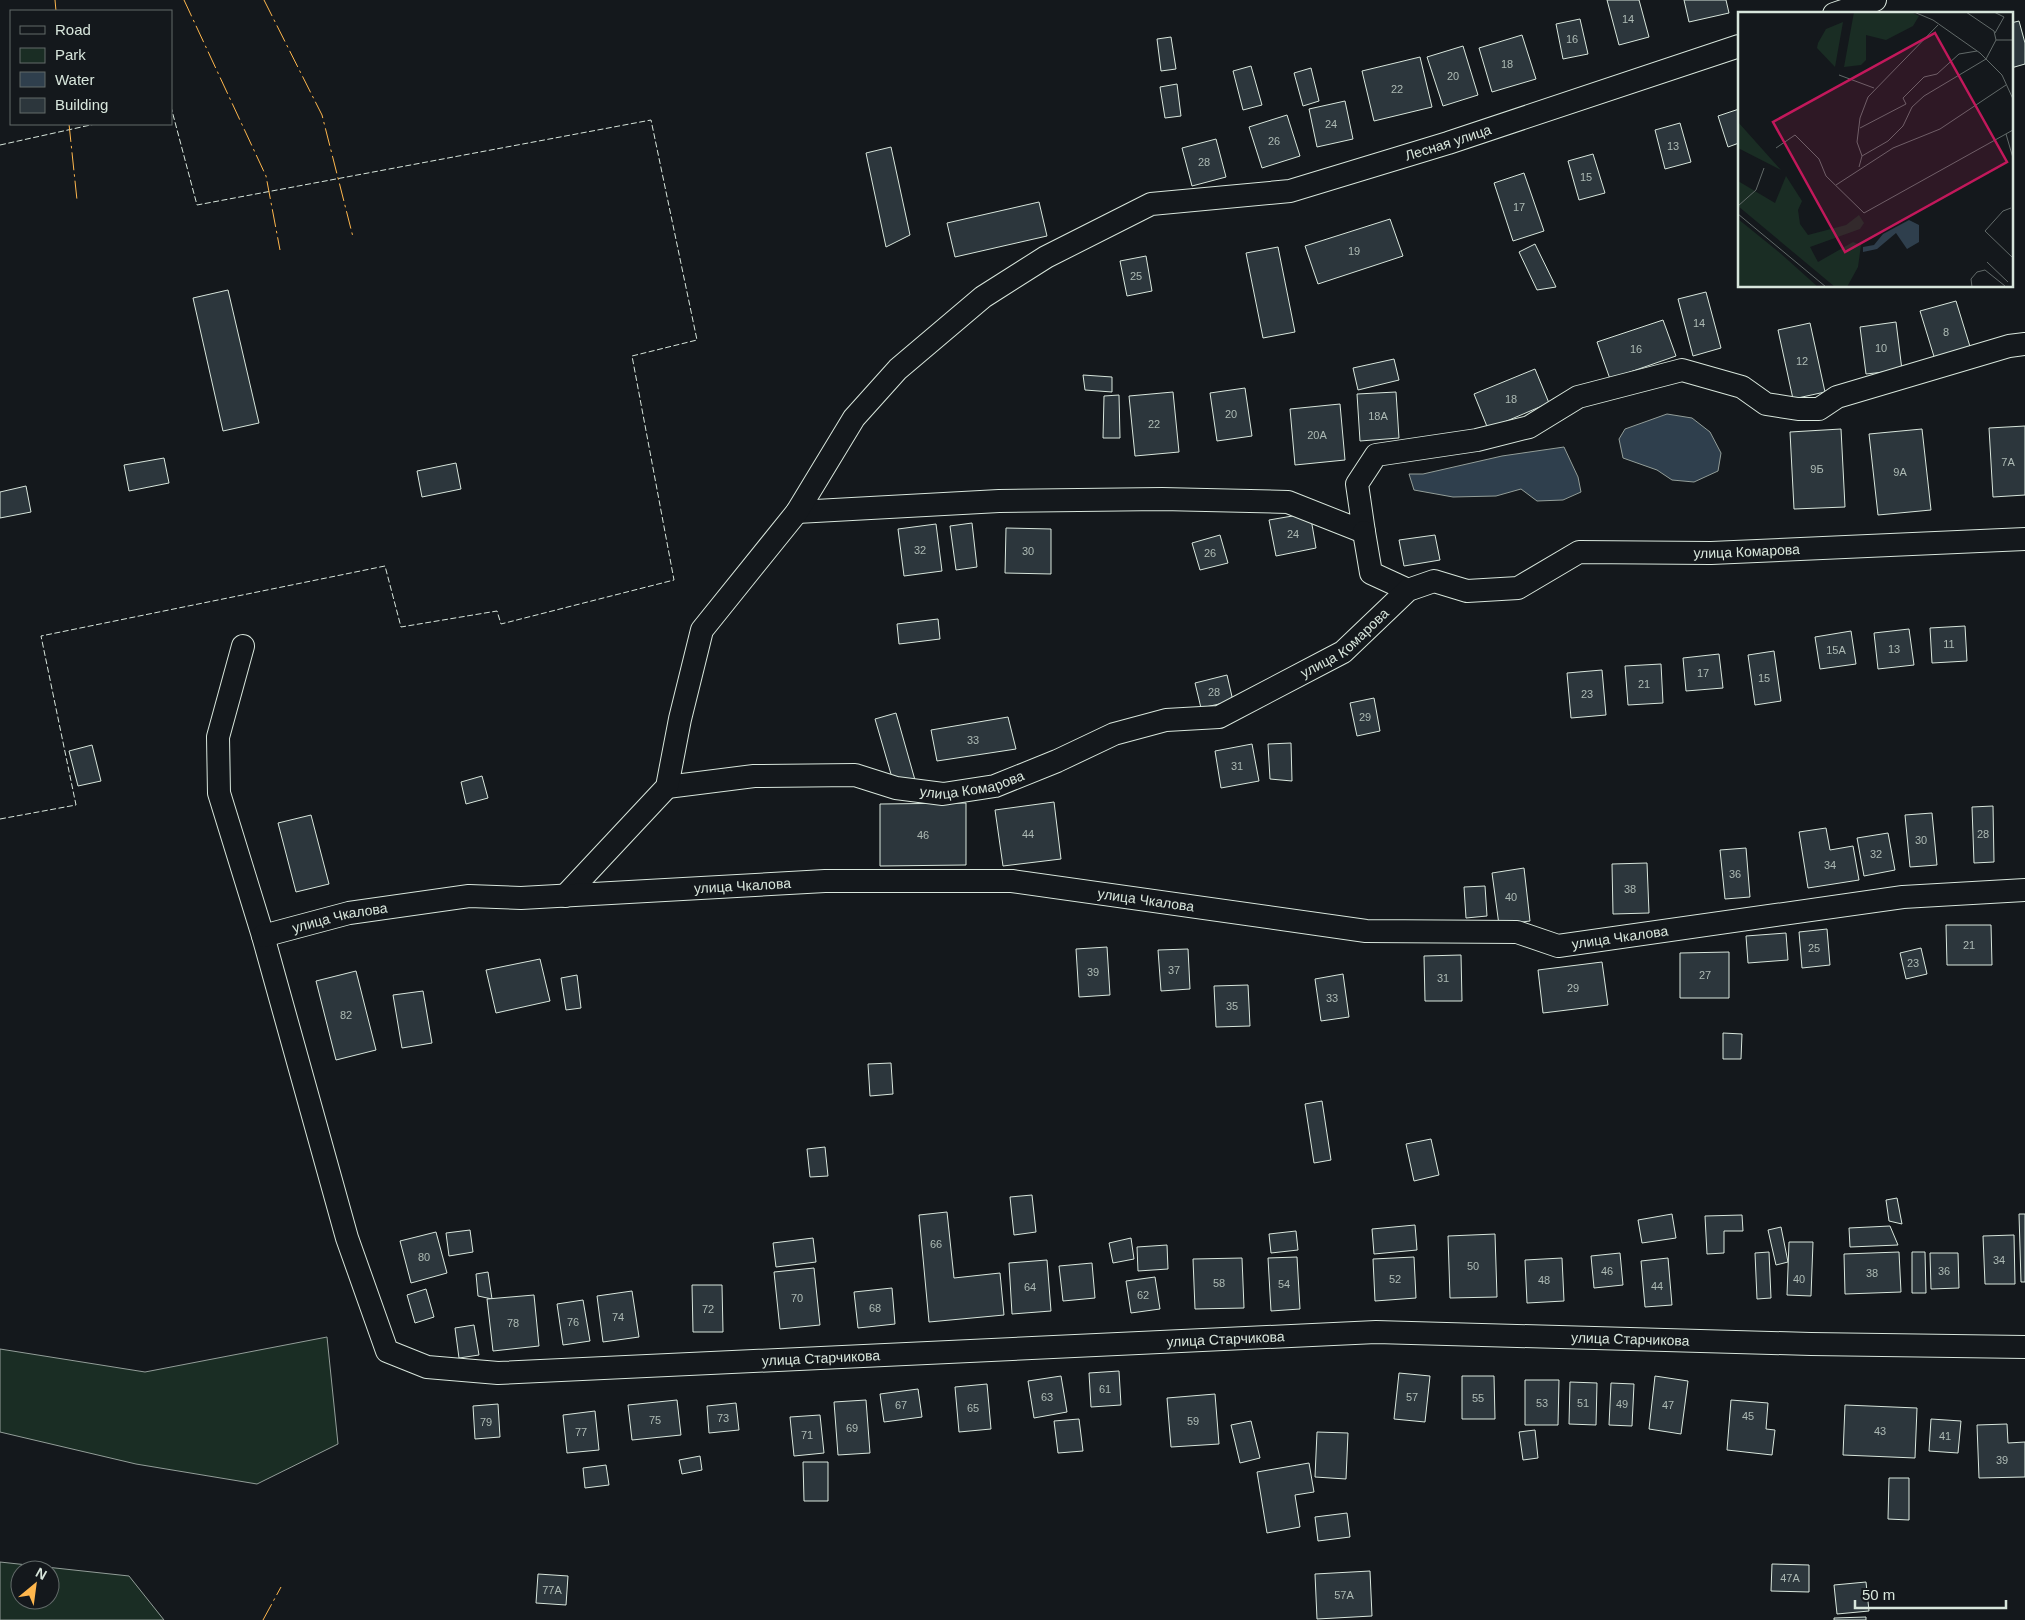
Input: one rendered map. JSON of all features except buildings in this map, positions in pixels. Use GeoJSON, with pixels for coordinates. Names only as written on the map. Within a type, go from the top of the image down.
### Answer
{"type":"FeatureCollection","features":[{"type":"Feature","properties":{"kind":"street"},"geometry":{"type":"LineString","coordinates":[[1840,12],[1874,0]]}},
{"type":"Feature","properties":{"kind":"street","name":"Лесная улица"},"geometry":{"type":"LineString","coordinates":[[797,512],[854,418],[898,369],[983,297],[1046,257],[1150,204],[1290,191],[1448,143],[1738,46]]}},
{"type":"Feature","properties":{"kind":"street"},"geometry":{"type":"LineString","coordinates":[[1408,590],[1371,573],[1357,484],[1376,455],[1477,440],[1530,426],[1578,397],[1682,370],[1742,386],[1766,404],[1798,409],[1819,409],[1837,397],[2009,346],[2025,344]]}},
{"type":"Feature","properties":{"kind":"street"},"geometry":{"type":"LineString","coordinates":[[565,896],[667,787],[680,719],[702,630],[797,512],[999,501],[1162,499],[1288,502],[1364,532]]}},
{"type":"Feature","properties":{"kind":"street","name":"улица Комарова"},"geometry":{"type":"LineString","coordinates":[[667,787],[754,776],[837,775],[855,775],[896,788],[943,794],[995,786],[1057,761],[1114,734],[1166,720],[1219,717],[1343,652],[1408,590],[1434,581],[1467,591],[1518,588],[1579,552],[1711,553],[2025,539]]}},
{"type":"Feature","properties":{"kind":"street","name":"улица Старчикова"},"geometry":{"type":"LineString","coordinates":[[242,646],[218,737],[220,793],[263,936],[347,1238],[387,1351],[426,1367],[498,1373],[1376,1332],[1811,1344],[2025,1346]]}},
{"type":"Feature","properties":{"kind":"street","name":"улица Чкалова"},"geometry":{"type":"LineString","coordinates":[[263,936],[349,913],[469,896],[521,898],[825,880],[1012,881],[1366,931],[1517,932],[1558,946],[1903,897],[2025,890]]}},
{"type":"Feature","properties":{"kind":"green space"},"geometry":{"type":"Polygon","coordinates":[[[327,1337],[338,1444],[257,1484],[136,1464],[0,1432],[0,1349],[145,1372],[327,1337]]]}},
{"type":"Feature","properties":{"kind":"green space"},"geometry":{"type":"Polygon","coordinates":[[[0,1562],[10,1563],[10,1610],[60,1610],[60,1569],[129,1576],[164,1620],[0,1620],[0,1562]]]}},
{"type":"Feature","properties":{"kind":"water"},"geometry":{"type":"Polygon","coordinates":[[[1667,414],[1692,418],[1710,432],[1721,453],[1718,471],[1694,482],[1672,480],[1657,470],[1623,458],[1619,439],[1625,429],[1667,414]]]}},
{"type":"Feature","properties":{"kind":"water"},"geometry":{"type":"Polygon","coordinates":[[[1564,447],[1578,477],[1581,492],[1563,500],[1537,501],[1521,489],[1496,496],[1453,497],[1414,490],[1409,474],[1423,474],[1502,456],[1564,447]]]}},
{"type":"Feature","properties":{"kind":"fence"},"geometry":{"type":"LineString","coordinates":[[0,819],[76,805],[41,636],[385,566],[401,627],[497,611],[501,624],[674,580],[632,356],[697,340],[651,120],[197,205],[172,111]]}},
{"type":"Feature","properties":{"kind":"fence"},"geometry":{"type":"LineString","coordinates":[[0,145],[90,125]]}},
{"type":"Feature","properties":{"kind":"power"},"geometry":{"type":"LineString","coordinates":[[55,0],[56,10]]}},
{"type":"Feature","properties":{"kind":"power"},"geometry":{"type":"LineString","coordinates":[[184,0],[266,176],[280,250]]}},
{"type":"Feature","properties":{"kind":"power"},"geometry":{"type":"LineString","coordinates":[[264,0],[322,115],[353,237]]}},
{"type":"Feature","properties":{"kind":"power"},"geometry":{"type":"LineString","coordinates":[[69,125],[77,200]]}},
{"type":"Feature","properties":{"kind":"power"},"geometry":{"type":"LineString","coordinates":[[263,1620],[281,1587]]}}]}
